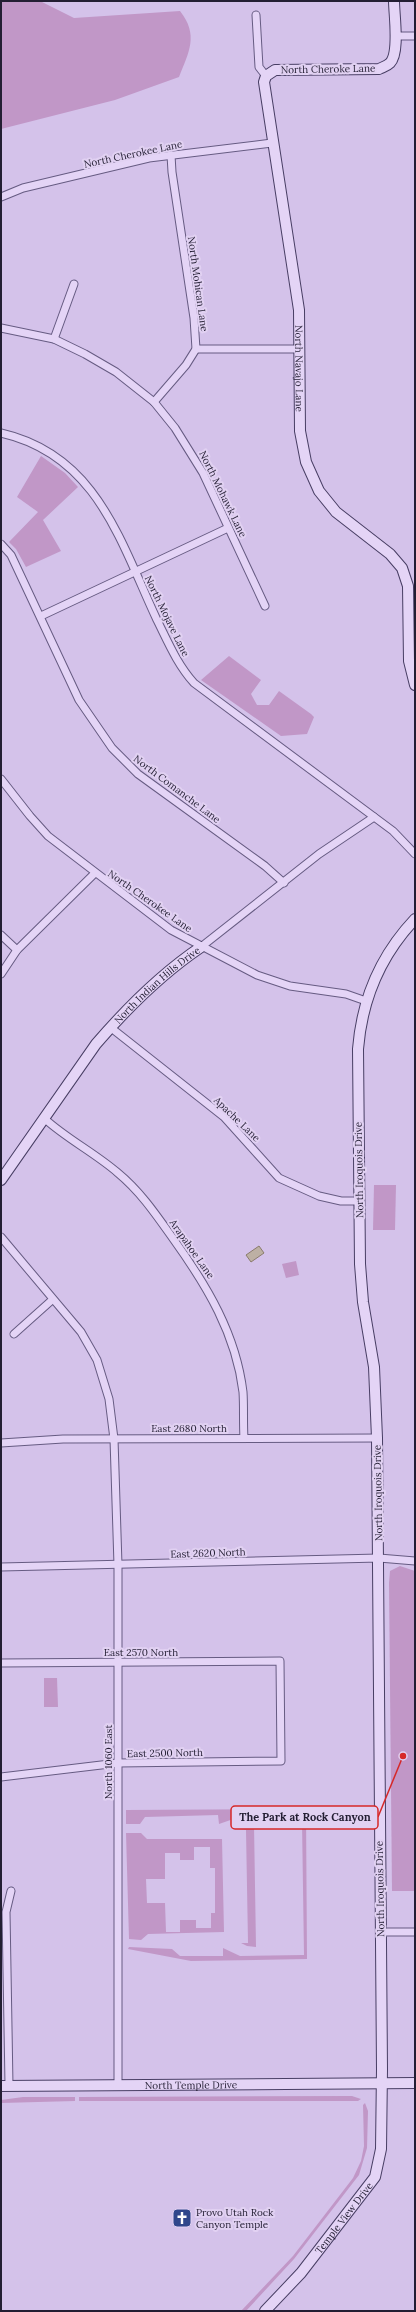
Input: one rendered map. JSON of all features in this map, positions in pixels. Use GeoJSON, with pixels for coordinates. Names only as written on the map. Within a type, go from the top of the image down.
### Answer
{"type":"FeatureCollection","features":[{"type":"Feature","properties":{"kind":"street"},"geometry":{"type":"LineString","coordinates":[[394,1],[395,36],[415,36]]}},
{"type":"Feature","properties":{"kind":"street","name":"North Navajo Lane"},"geometry":{"type":"LineString","coordinates":[[256,15],[259,67],[266,76],[264,90],[299,310],[300,431],[306,462],[320,491],[336,512],[346,522],[390,554],[402,568],[408,586],[409,661],[415,685]]}},
{"type":"Feature","properties":{"kind":"street","name":"North Cheroke Lane"},"geometry":{"type":"LineString","coordinates":[[266,76],[275,70],[379,68],[391,62],[395,49],[395,36]]}},
{"type":"Feature","properties":{"kind":"street","name":"North Cherokee Lane"},"geometry":{"type":"LineString","coordinates":[[1,198],[23,188],[171,155],[272,142]]}},
{"type":"Feature","properties":{"kind":"street","name":"North Mohican Lane"},"geometry":{"type":"LineString","coordinates":[[171,155],[194,318],[196,349]]}},
{"type":"Feature","properties":{"kind":"street"},"geometry":{"type":"LineString","coordinates":[[54,339],[74,284]]}},
{"type":"Feature","properties":{"kind":"street","name":"North Mohawk Lane"},"geometry":{"type":"LineString","coordinates":[[1,328],[54,339],[116,372],[154,402],[191,452],[265,606]]}},
{"type":"Feature","properties":{"kind":"street"},"geometry":{"type":"LineString","coordinates":[[154,402],[186,365],[196,349],[299,349]]}},
{"type":"Feature","properties":{"kind":"street","name":"North Mojave Lane"},"geometry":{"type":"LineString","coordinates":[[1,433],[23,439],[48,452],[72,469],[87,484],[106,512],[174,657],[194,682],[393,830],[415,854]]}},
{"type":"Feature","properties":{"kind":"street"},"geometry":{"type":"LineString","coordinates":[[41,616],[134,570],[228,528]]}},
{"type":"Feature","properties":{"kind":"street","name":"North Comanche Lane"},"geometry":{"type":"LineString","coordinates":[[1,544],[11,555],[41,616],[79,700],[112,748],[138,774],[265,866],[284,883]]}},
{"type":"Feature","properties":{"kind":"street","name":"North Cherokee Lane"},"geometry":{"type":"LineString","coordinates":[[1,779],[48,836],[171,930],[256,976],[290,986],[346,994],[366,1001]]}},
{"type":"Feature","properties":{"kind":"street","name":"North Indian Hills Drive"},"geometry":{"type":"LineString","coordinates":[[1,1180],[96,1044],[129,1006],[168,971],[284,883],[319,854],[374,817]]}},
{"type":"Feature","properties":{"kind":"street"},"geometry":{"type":"LineString","coordinates":[[1,974],[17,950],[95,873]]}},
{"type":"Feature","properties":{"kind":"street","name":"North Iroquois Drive"},"geometry":{"type":"LineString","coordinates":[[382,2084],[377,1438],[374,1367],[363,1302],[360,1264],[358,1049],[360,1019],[379,970],[396,942],[415,919]]}},
{"type":"Feature","properties":{"kind":"street"},"geometry":{"type":"LineString","coordinates":[[1,935],[17,950]]}},
{"type":"Feature","properties":{"kind":"street","name":"Apache Lane"},"geometry":{"type":"LineString","coordinates":[[110,1027],[224,1117],[279,1178],[319,1196],[340,1201],[360,1201]]}},
{"type":"Feature","properties":{"kind":"street","name":"Arapahoe Lane"},"geometry":{"type":"LineString","coordinates":[[45,1119],[106,1163],[132,1186],[152,1208],[203,1281],[218,1310],[235,1354],[243,1393],[244,1438]]}},
{"type":"Feature","properties":{"kind":"street","name":"North 1060 East"},"geometry":{"type":"LineString","coordinates":[[1,1237],[52,1300],[81,1332],[97,1360],[109,1399],[114,1439],[118,1565],[118,2085]]}},
{"type":"Feature","properties":{"kind":"street"},"geometry":{"type":"LineString","coordinates":[[14,1334],[52,1300]]}},
{"type":"Feature","properties":{"kind":"street","name":"East 2680 North"},"geometry":{"type":"LineString","coordinates":[[1,1443],[62,1438],[377,1438]]}},
{"type":"Feature","properties":{"kind":"street","name":"East 2620 North"},"geometry":{"type":"LineString","coordinates":[[1,1567],[379,1558],[415,1561]]}},
{"type":"Feature","properties":{"kind":"street","name":"East 2570 North"},"geometry":{"type":"LineString","coordinates":[[1,1663],[280,1661],[281,1761]]}},
{"type":"Feature","properties":{"kind":"street","name":"East 2500 North"},"geometry":{"type":"LineString","coordinates":[[1,1777],[118,1763],[281,1761]]}},
{"type":"Feature","properties":{"kind":"street"},"geometry":{"type":"LineString","coordinates":[[5,2086],[6,1912],[11,1891]]}},
{"type":"Feature","properties":{"kind":"street"},"geometry":{"type":"LineString","coordinates":[[380,1932],[415,1932]]}},
{"type":"Feature","properties":{"kind":"street","name":"North Temple Drive"},"geometry":{"type":"LineString","coordinates":[[5,2086],[415,2083]]}},
{"type":"Feature","properties":{"kind":"street","name":"Temple View Drive"},"geometry":{"type":"LineString","coordinates":[[265,2311],[301,2273],[375,2177],[381,2150],[382,2084]]}},
{"type":"Feature","properties":{"kind":"shaded area"},"geometry":{"type":"Polygon","coordinates":[[[1,1],[40,1],[74,18],[180,11],[186,20],[191,36],[189,51],[179,77],[115,100],[1,129],[1,1]]]}},
{"type":"Feature","properties":{"kind":"shaded area"},"geometry":{"type":"Polygon","coordinates":[[[41,456],[65,473],[78,487],[43,520],[61,551],[26,567],[16,549],[9,542],[38,512],[17,497],[41,456]]]}},
{"type":"Feature","properties":{"kind":"shaded area"},"geometry":{"type":"Polygon","coordinates":[[[229,656],[261,680],[251,694],[257,705],[269,705],[279,691],[314,717],[307,734],[281,736],[201,680],[229,656]]]}},
{"type":"Feature","properties":{"kind":"shaded area"},"geometry":{"type":"Polygon","coordinates":[[[374,1185],[396,1185],[395,1230],[373,1230],[374,1185]]]}},
{"type":"Feature","properties":{"kind":"shaded area"},"geometry":{"type":"Polygon","coordinates":[[[259,1246],[264,1253],[251,1262],[246,1255],[259,1246]]]}},
{"type":"Feature","properties":{"kind":"shaded area"},"geometry":{"type":"Polygon","coordinates":[[[296,1261],[299,1275],[286,1278],[282,1264],[296,1261]]]}},
{"type":"Feature","properties":{"kind":"shaded area"},"geometry":{"type":"Polygon","coordinates":[[[400,1566],[415,1571],[415,1891],[392,1891],[389,1583],[390,1571],[400,1566]]]}},
{"type":"Feature","properties":{"kind":"shaded area"},"geometry":{"type":"Polygon","coordinates":[[[44,1678],[57,1678],[58,1707],[44,1707],[44,1678]]]}},
{"type":"Feature","properties":{"kind":"shaded area"},"geometry":{"type":"Polygon","coordinates":[[[306,1809],[307,1959],[191,1961],[128,1949],[129,1947],[172,1949],[180,1956],[223,1956],[223,1948],[240,1956],[304,1955],[302,1821],[297,1816],[242,1816],[219,1824],[218,1815],[145,1817],[140,1824],[126,1824],[126,1810],[306,1809]]]}},
{"type":"Feature","properties":{"kind":"shaded area"},"geometry":{"type":"Polygon","coordinates":[[[254,1825],[256,1947],[247,1946],[241,1943],[248,1943],[246,1830],[238,1829],[254,1825]]]}},
{"type":"Feature","properties":{"kind":"shaded area"},"geometry":{"type":"Polygon","coordinates":[[[126,1833],[141,1833],[147,1839],[222,1839],[224,1932],[148,1934],[141,1940],[129,1939],[126,1833]],[[194,1847],[194,1860],[180,1860],[180,1853],[165,1853],[165,1879],[146,1879],[147,1903],[165,1903],[166,1932],[180,1932],[180,1920],[196,1920],[196,1928],[211,1928],[211,1913],[215,1913],[215,1868],[210,1868],[210,1847],[194,1847]]]}},
{"type":"Feature","properties":{"kind":"shaded area"},"geometry":{"type":"Polygon","coordinates":[[[352,2096],[361,2099],[358,2101],[79,2101],[79,2097],[352,2096]]]}},
{"type":"Feature","properties":{"kind":"shaded area"},"geometry":{"type":"Polygon","coordinates":[[[23,2097],[75,2097],[75,2101],[1,2103],[1,2100],[23,2097]]]}},
{"type":"Feature","properties":{"kind":"shaded area"},"geometry":{"type":"Polygon","coordinates":[[[365,2103],[368,2111],[367,2148],[359,2175],[294,2259],[246,2311],[241,2311],[293,2256],[353,2178],[361,2161],[364,2146],[363,2105],[365,2103]]]}},
{"type":"Feature","properties":{"kind":"place","name":"The Park at Rock Canyon"},"geometry":{"type":"Point","coordinates":[403,1756]}},
{"type":"Feature","properties":{"kind":"place","name":"Provo Utah Rock Canyon Temple"},"geometry":{"type":"Point","coordinates":[182,2218]}}]}
